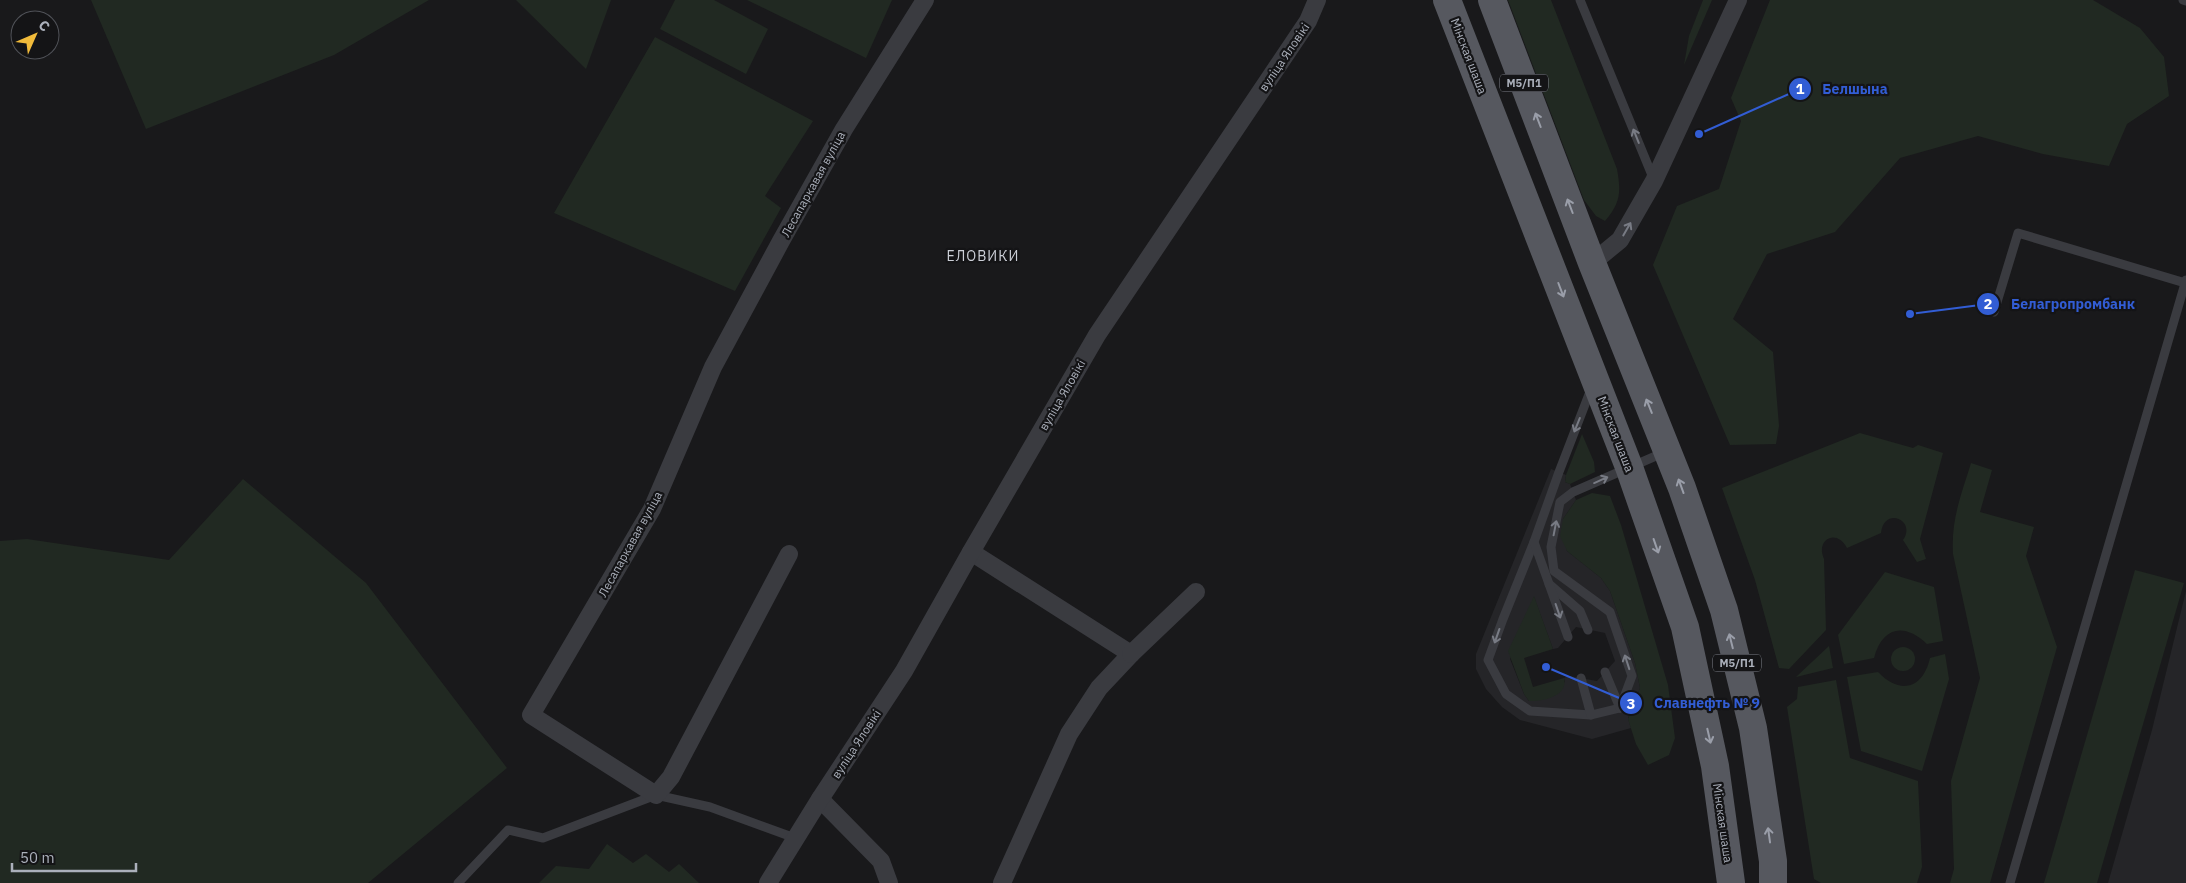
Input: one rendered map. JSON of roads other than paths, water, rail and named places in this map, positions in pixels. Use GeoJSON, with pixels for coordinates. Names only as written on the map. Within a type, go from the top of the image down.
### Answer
{"type":"FeatureCollection","features":[{"type":"Feature","properties":{"kind":"main road","name":"Мінская шаша"},"geometry":{"type":"LineString","coordinates":[[1447,0],[1595,380],[1685,627],[1716,766],[1731,883]]}},
{"type":"Feature","properties":{"kind":"main road","name":"М5/П1"},"geometry":{"type":"LineString","coordinates":[[1492,0],[1589,254],[1668,451],[1724,610],[1753,728],[1773,861],[1774,883]]}},
{"type":"Feature","properties":{"kind":"main road"},"geometry":{"type":"LineString","coordinates":[[1517,180],[1530,189],[1546,187],[1555,174],[1555,166]]}},
{"type":"Feature","properties":{"kind":"main road"},"geometry":{"type":"LineString","coordinates":[[1548,258],[1548,250],[1552,243],[1558,238],[1573,236],[1589,254]]}},
{"type":"Feature","properties":{"kind":"street","name":"Лесапаркавая вуліца"},"geometry":{"type":"LineString","coordinates":[[656,795],[531,714],[652,509],[713,367],[781,241],[844,129],[925,0]]}},
{"type":"Feature","properties":{"kind":"street","name":"вуліца Яловікі"},"geometry":{"type":"LineString","coordinates":[[768,883],[820,799],[904,671],[1097,335],[1308,21],[1317,0]]}},
{"type":"Feature","properties":{"kind":"street"},"geometry":{"type":"LineString","coordinates":[[1589,254],[1620,240],[1654,181],[1738,0]]}},
{"type":"Feature","properties":{"kind":"street"},"geometry":{"type":"LineString","coordinates":[[971,552],[1131,654]]}},
{"type":"Feature","properties":{"kind":"street"},"geometry":{"type":"LineString","coordinates":[[656,795],[671,777],[789,554]]}},
{"type":"Feature","properties":{"kind":"street"},"geometry":{"type":"LineString","coordinates":[[1002,883],[1070,734],[1098,688],[1196,592]]}},
{"type":"Feature","properties":{"kind":"street"},"geometry":{"type":"LineString","coordinates":[[820,799],[881,862],[889,883]]}},
{"type":"Feature","properties":{"kind":"lane"},"geometry":{"type":"LineString","coordinates":[[1580,0],[1654,181]]}},
{"type":"Feature","properties":{"kind":"lane"},"geometry":{"type":"LineString","coordinates":[[1994,312],[2018,233],[2186,282],[2010,883]]}},
{"type":"Feature","properties":{"kind":"lane"},"geometry":{"type":"LineString","coordinates":[[1595,380],[1488,660],[1506,694],[1530,711],[1591,715],[1620,708]]}},
{"type":"Feature","properties":{"kind":"lane"},"geometry":{"type":"LineString","coordinates":[[1620,708],[1632,676],[1610,612],[1554,571],[1551,547],[1560,502],[1573,492],[1668,451]]}},
{"type":"Feature","properties":{"kind":"lane"},"geometry":{"type":"LineString","coordinates":[[1534,542],[1568,637]]}},
{"type":"Feature","properties":{"kind":"lane"},"geometry":{"type":"LineString","coordinates":[[1549,584],[1580,610],[1588,630]]}},
{"type":"Feature","properties":{"kind":"lane"},"geometry":{"type":"LineString","coordinates":[[1605,672],[1620,708]]}},
{"type":"Feature","properties":{"kind":"lane"},"geometry":{"type":"LineString","coordinates":[[1581,678],[1591,715]]}},
{"type":"Feature","properties":{"kind":"lane"},"geometry":{"type":"LineString","coordinates":[[458,883],[508,830],[544,838],[656,795],[710,808],[795,838]]}},
{"type":"Feature","properties":{"kind":"place","name":"Белшына"},"geometry":{"type":"Point","coordinates":[1699,134]}},
{"type":"Feature","properties":{"kind":"place","name":"Белагропромбанк"},"geometry":{"type":"Point","coordinates":[1910,314]}},
{"type":"Feature","properties":{"kind":"place","name":"Славнефть № 9"},"geometry":{"type":"Point","coordinates":[1546,667]}},
{"type":"Feature","properties":{"kind":"district","name":"ЕЛОВИКИ"},"geometry":{"type":"Point","coordinates":[983,256]}}]}
